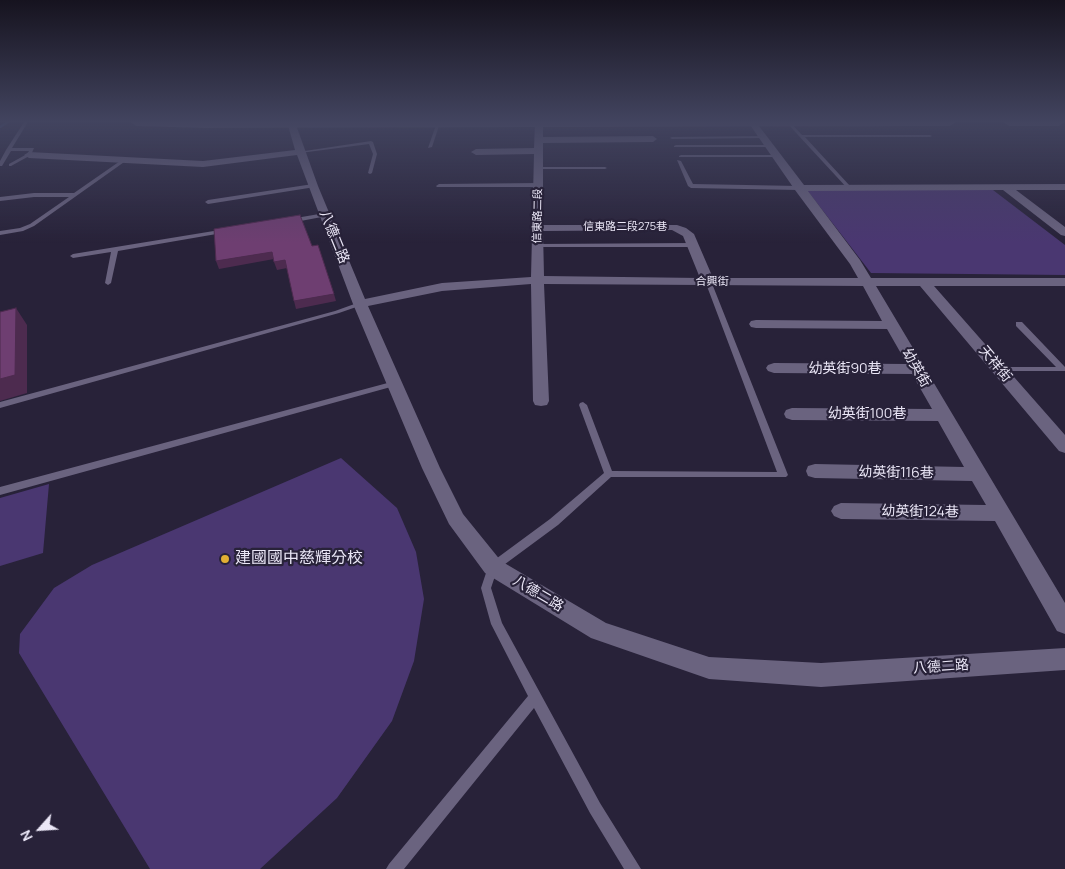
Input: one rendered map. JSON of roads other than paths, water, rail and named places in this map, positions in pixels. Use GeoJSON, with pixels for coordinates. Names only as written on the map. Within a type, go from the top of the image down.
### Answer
{"type":"FeatureCollection","features":[{"type":"Feature","properties":{"kind":"street"},"geometry":{"type":"LineString","coordinates":[[174,163],[214,163]]}},
{"type":"Feature","properties":{"kind":"street","name":"八德二路"},"geometry":{"type":"LineString","coordinates":[[304,163],[360,304],[456,519],[493,567],[599,631],[708,668],[821,674],[1065,659]]}},
{"type":"Feature","properties":{"kind":"street","name":"信東路二段"},"geometry":{"type":"LineString","coordinates":[[539,163],[537,280],[541,401]]}},
{"type":"Feature","properties":{"kind":"street","name":"幼英街"},"geometry":{"type":"LineString","coordinates":[[781,163],[856,263],[942,415],[1065,624]]}},
{"type":"Feature","properties":{"kind":"street"},"geometry":{"type":"LineString","coordinates":[[799,188],[846,185],[1065,187]]}},
{"type":"Feature","properties":{"kind":"street"},"geometry":{"type":"LineString","coordinates":[[1005,187],[1065,233]]}},
{"type":"Feature","properties":{"kind":"street","name":"信東路二段275巷"},"geometry":{"type":"LineString","coordinates":[[538,228],[672,227],[682,230],[688,234],[708,282]]}},
{"type":"Feature","properties":{"kind":"street","name":"合興街"},"geometry":{"type":"LineString","coordinates":[[360,304],[442,287],[537,280],[1065,282]]}},
{"type":"Feature","properties":{"kind":"street","name":"天祥街"},"geometry":{"type":"LineString","coordinates":[[924,282],[1065,446]]}},
{"type":"Feature","properties":{"kind":"street"},"geometry":{"type":"LineString","coordinates":[[756,324],[891,325]]}},
{"type":"Feature","properties":{"kind":"street","name":"幼英街90巷"},"geometry":{"type":"LineString","coordinates":[[774,368],[916,369]]}},
{"type":"Feature","properties":{"kind":"street","name":"幼英街100巷"},"geometry":{"type":"LineString","coordinates":[[792,414],[942,415]]}},
{"type":"Feature","properties":{"kind":"street","name":"幼英街116巷"},"geometry":{"type":"LineString","coordinates":[[815,471],[977,474]]}},
{"type":"Feature","properties":{"kind":"street","name":"幼英街124巷"},"geometry":{"type":"LineString","coordinates":[[841,511],[1000,513]]}},
{"type":"Feature","properties":{"kind":"lane"},"geometry":{"type":"LineString","coordinates":[[11,165],[15,163]]}},
{"type":"Feature","properties":{"kind":"lane"},"geometry":{"type":"LineString","coordinates":[[0,233],[21,230],[32,225],[120,163]]}},
{"type":"Feature","properties":{"kind":"lane"},"geometry":{"type":"LineString","coordinates":[[370,173],[373,163]]}},
{"type":"Feature","properties":{"kind":"lane"},"geometry":{"type":"LineString","coordinates":[[682,163],[690,186],[799,188]]}},
{"type":"Feature","properties":{"kind":"lane"},"geometry":{"type":"LineString","coordinates":[[826,163],[846,185]]}},
{"type":"Feature","properties":{"kind":"lane"},"geometry":{"type":"LineString","coordinates":[[539,168],[605,168]]}},
{"type":"Feature","properties":{"kind":"lane"},"geometry":{"type":"LineString","coordinates":[[439,186],[538,185]]}},
{"type":"Feature","properties":{"kind":"lane"},"geometry":{"type":"LineString","coordinates":[[208,202],[312,186]]}},
{"type":"Feature","properties":{"kind":"lane"},"geometry":{"type":"LineString","coordinates":[[0,200],[34,195],[74,195]]}},
{"type":"Feature","properties":{"kind":"lane"},"geometry":{"type":"LineString","coordinates":[[286,221],[325,215]]}},
{"type":"Feature","properties":{"kind":"lane"},"geometry":{"type":"LineString","coordinates":[[73,256],[229,230]]}},
{"type":"Feature","properties":{"kind":"lane"},"geometry":{"type":"LineString","coordinates":[[538,246],[693,245]]}},
{"type":"Feature","properties":{"kind":"lane"},"geometry":{"type":"LineString","coordinates":[[108,283],[115,249]]}},
{"type":"Feature","properties":{"kind":"lane"},"geometry":{"type":"LineString","coordinates":[[633,869],[596,808],[535,697],[497,624],[486,588],[493,567],[554,522],[609,474],[783,475],[708,282]]}},
{"type":"Feature","properties":{"kind":"lane"},"geometry":{"type":"LineString","coordinates":[[0,405],[360,304]]}},
{"type":"Feature","properties":{"kind":"lane"},"geometry":{"type":"LineString","coordinates":[[1019,324],[1064,369]]}},
{"type":"Feature","properties":{"kind":"lane"},"geometry":{"type":"LineString","coordinates":[[999,369],[1064,369]]}},
{"type":"Feature","properties":{"kind":"lane"},"geometry":{"type":"LineString","coordinates":[[0,491],[395,383]]}},
{"type":"Feature","properties":{"kind":"lane"},"geometry":{"type":"LineString","coordinates":[[583,405],[609,474]]}},
{"type":"Feature","properties":{"kind":"lane"},"geometry":{"type":"LineString","coordinates":[[394,869],[535,697]]}},
{"type":"Feature","properties":{"kind":"place","name":"建國國中慈輝分校"},"geometry":{"type":"Point","coordinates":[225,559]}}]}
